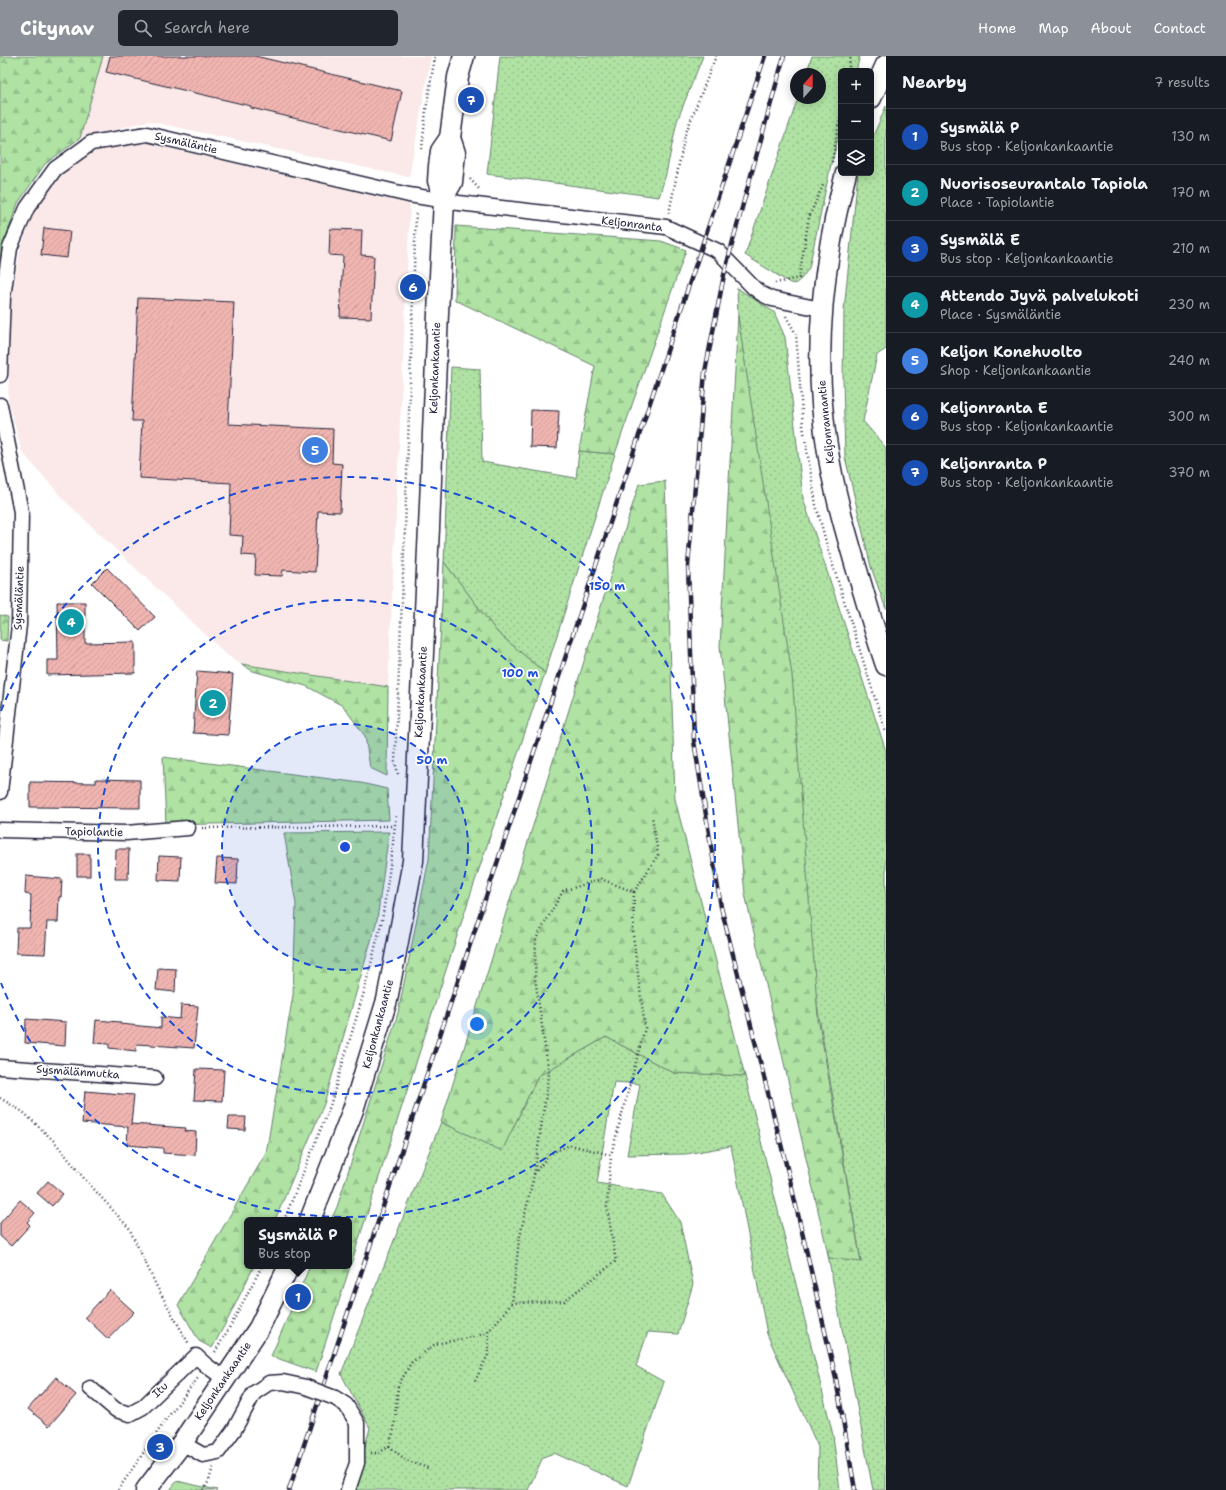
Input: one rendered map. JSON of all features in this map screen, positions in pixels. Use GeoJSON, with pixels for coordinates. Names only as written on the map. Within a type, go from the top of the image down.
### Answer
{"type":"FeatureCollection","features":[{"type":"Feature","properties":{"kind":"main road","name":"Keljonkankaantie"},"geometry":{"type":"LineString","coordinates":[[311,1217],[354,1110],[387,1000],[413,861],[430,528],[444,199],[452,182],[455,153],[450,138],[458,77],[464,56]]}},
{"type":"Feature","properties":{"kind":"main road"},"geometry":{"type":"LineString","coordinates":[[874,91],[886,65]]}},
{"type":"Feature","properties":{"kind":"main road","name":"Keljonrannantie"},"geometry":{"type":"LineString","coordinates":[[838,170],[821,309],[820,368],[823,417],[836,496],[886,665]]}},
{"type":"Feature","properties":{"kind":"main road","name":"Keljonkankaantie"},"geometry":{"type":"LineString","coordinates":[[146,1490],[182,1443],[259,1328],[288,1269]]}},
{"type":"Feature","properties":{"kind":"street","name":"Sysmäläntie"},"geometry":{"type":"LineString","coordinates":[[0,375],[3,297],[10,248],[27,208],[55,169],[91,143],[147,134],[416,196],[444,199]]}},
{"type":"Feature","properties":{"kind":"street","name":"Keljonranta"},"geometry":{"type":"LineString","coordinates":[[444,199],[666,227],[718,251],[754,288],[762,294],[772,299],[821,309]]}},
{"type":"Feature","properties":{"kind":"street","name":"Sysmäläntie"},"geometry":{"type":"LineString","coordinates":[[0,405],[21,512],[21,520],[20,625],[0,792]]}},
{"type":"Feature","properties":{"kind":"street","name":"Tapiolantie"},"geometry":{"type":"LineString","coordinates":[[0,830],[126,833],[188,828]]}},
{"type":"Feature","properties":{"kind":"street","name":"Sysmälänmutka"},"geometry":{"type":"LineString","coordinates":[[0,1067],[155,1078]]}},
{"type":"Feature","properties":{"kind":"street"},"geometry":{"type":"LineString","coordinates":[[196,1356],[225,1379]]}},
{"type":"Feature","properties":{"kind":"street","name":"Itu"},"geometry":{"type":"LineString","coordinates":[[90,1388],[116,1410],[130,1414],[143,1407],[196,1356]]}},
{"type":"Feature","properties":{"kind":"street"},"geometry":{"type":"LineString","coordinates":[[182,1443],[203,1455],[218,1452],[234,1430],[254,1393],[269,1382],[283,1382],[306,1387],[335,1398],[346,1405],[358,1423],[357,1463],[348,1490]]}},
{"type":"Feature","properties":{"kind":"path"},"geometry":{"type":"LineString","coordinates":[[421,153],[435,56]]}},
{"type":"Feature","properties":{"kind":"path"},"geometry":{"type":"LineString","coordinates":[[666,227],[685,135],[716,56]]}},
{"type":"Feature","properties":{"kind":"path"},"geometry":{"type":"LineString","coordinates":[[849,68],[851,56]]}},
{"type":"Feature","properties":{"kind":"path"},"geometry":{"type":"LineString","coordinates":[[768,284],[799,278],[809,216],[824,182]]}},
{"type":"Feature","properties":{"kind":"path"},"geometry":{"type":"LineString","coordinates":[[399,778],[395,762],[416,196]]}},
{"type":"Feature","properties":{"kind":"path"},"geometry":{"type":"LineString","coordinates":[[285,1217],[330,1106],[364,992],[382,920],[396,812]]}},
{"type":"Feature","properties":{"kind":"path"},"geometry":{"type":"LineString","coordinates":[[512,1303],[564,1301],[616,1261],[607,1206],[611,1155],[645,1028],[633,935],[634,892],[658,855],[652,816]]}},
{"type":"Feature","properties":{"kind":"path"},"geometry":{"type":"LineString","coordinates":[[188,828],[394,826]]}},
{"type":"Feature","properties":{"kind":"path"},"geometry":{"type":"LineString","coordinates":[[357,1453],[379,1453],[389,1446],[394,1429],[398,1386],[411,1363],[435,1344],[478,1336],[488,1331],[512,1303],[519,1240],[534,1175],[548,1074],[535,978],[536,939],[563,891],[601,879],[634,892]]}},
{"type":"Feature","properties":{"kind":"path"},"geometry":{"type":"LineString","coordinates":[[0,1098],[23,1112],[54,1141],[82,1176],[129,1228],[157,1287],[196,1356]]}},
{"type":"Feature","properties":{"kind":"path"},"geometry":{"type":"LineString","coordinates":[[534,1175],[549,1154],[570,1145],[611,1155]]}},
{"type":"Feature","properties":{"kind":"path"},"geometry":{"type":"LineString","coordinates":[[475,1381],[488,1355],[488,1331]]}},
{"type":"Feature","properties":{"kind":"path"},"geometry":{"type":"LineString","coordinates":[[389,1446],[406,1460],[430,1469]]}},
{"type":"Feature","properties":{"kind":"path"},"geometry":{"type":"LineString","coordinates":[[203,1490],[209,1481],[218,1452]]}},
{"type":"Feature","properties":{"kind":"shaded area"},"geometry":{"type":"Polygon","coordinates":[[[103,56],[431,56],[409,177],[148,121],[80,138],[103,56]]]}},
{"type":"Feature","properties":{"kind":"shaded area"},"geometry":{"type":"Polygon","coordinates":[[[146,143],[410,204],[388,687],[241,664],[227,655],[65,501],[22,452],[8,400],[11,300],[20,251],[34,211],[62,174],[94,151],[146,143]]]}},
{"type":"Feature","properties":{"kind":"green space"},"geometry":{"type":"Polygon","coordinates":[[[0,56],[103,56],[80,138],[45,164],[18,203],[2,248],[0,262],[0,56]]]}},
{"type":"Feature","properties":{"kind":"green space"},"geometry":{"type":"Polygon","coordinates":[[[500,56],[703,56],[677,121],[666,174],[659,197],[487,174],[500,56]]]}},
{"type":"Feature","properties":{"kind":"green space"},"geometry":{"type":"Polygon","coordinates":[[[812,56],[860,56],[857,68],[838,68],[838,139],[831,164],[809,268],[802,278],[795,284],[790,283],[745,255],[796,104],[826,104],[826,68],[808,68],[812,56]]]}},
{"type":"Feature","properties":{"kind":"green space"},"geometry":{"type":"Polygon","coordinates":[[[886,106],[886,349],[877,355],[863,421],[886,448],[886,609],[871,567],[845,457],[843,380],[844,310],[858,176],[874,176],[874,134],[886,106]]]}},
{"type":"Feature","properties":{"kind":"green space"},"geometry":{"type":"Polygon","coordinates":[[[456,226],[661,241],[686,250],[615,454],[579,451],[595,366],[455,300],[456,226]]]}},
{"type":"Feature","properties":{"kind":"green space"},"geometry":{"type":"Polygon","coordinates":[[[737,288],[774,312],[785,337],[803,498],[886,751],[886,1490],[873,1490],[827,1250],[861,1261],[817,1005],[738,316],[737,288]]]}},
{"type":"Feature","properties":{"kind":"green space"},"geometry":{"type":"Polygon","coordinates":[[[738,316],[792,675],[818,1017],[861,1262],[829,1258],[745,894],[720,646],[738,316]]]}},
{"type":"Feature","properties":{"kind":"green space"},"geometry":{"type":"Polygon","coordinates":[[[451,367],[480,369],[482,462],[576,478],[579,451],[615,454],[545,673],[497,632],[444,562],[451,367]]]}},
{"type":"Feature","properties":{"kind":"green space"},"geometry":{"type":"Polygon","coordinates":[[[665,481],[675,799],[745,1076],[674,1073],[606,1037],[538,1076],[502,1151],[441,1122],[639,484],[665,481]]]}},
{"type":"Feature","properties":{"kind":"green space"},"geometry":{"type":"Polygon","coordinates":[[[444,562],[497,632],[545,673],[469,899],[352,1261],[352,1217],[332,1217],[337,1207],[398,1013],[429,859],[444,562]]]}},
{"type":"Feature","properties":{"kind":"green space"},"geometry":{"type":"Polygon","coordinates":[[[0,615],[8,617],[7,641],[0,640],[0,615]]]}},
{"type":"Feature","properties":{"kind":"green space"},"geometry":{"type":"Polygon","coordinates":[[[241,664],[388,687],[387,776],[370,768],[365,736],[343,706],[306,686],[253,671],[241,664]]]}},
{"type":"Feature","properties":{"kind":"green space"},"geometry":{"type":"Polygon","coordinates":[[[163,757],[361,783],[387,789],[389,820],[166,825],[163,757]]]}},
{"type":"Feature","properties":{"kind":"green space"},"geometry":{"type":"Polygon","coordinates":[[[389,832],[377,920],[324,1104],[276,1217],[244,1217],[244,1269],[253,1269],[212,1348],[199,1341],[178,1305],[266,1153],[293,995],[296,904],[284,833],[389,832]]]}},
{"type":"Feature","properties":{"kind":"green space"},"geometry":{"type":"Polygon","coordinates":[[[606,1037],[674,1073],[745,1076],[833,1435],[840,1490],[817,1490],[818,1447],[767,1334],[731,1146],[686,1154],[627,1155],[640,1084],[614,1082],[597,1183],[662,1194],[680,1222],[693,1284],[678,1334],[648,1332],[636,1366],[664,1382],[628,1486],[554,1453],[543,1457],[528,1490],[353,1490],[370,1428],[341,1374],[441,1122],[502,1150],[538,1076],[606,1037]]]}},
{"type":"Feature","properties":{"kind":"green space"},"geometry":{"type":"Polygon","coordinates":[[[309,1269],[349,1269],[316,1372],[271,1356],[309,1269]]]}},
{"type":"Feature","properties":{"kind":"green space"},"geometry":{"type":"Polygon","coordinates":[[[177,1481],[217,1490],[170,1490],[177,1481]]]}},
{"type":"Feature","properties":{"kind":"building"},"geometry":{"type":"Polygon","coordinates":[[[110,56],[255,56],[402,91],[391,141],[106,72],[110,56]]]}},
{"type":"Feature","properties":{"kind":"building"},"geometry":{"type":"Polygon","coordinates":[[[44,228],[70,231],[67,258],[41,255],[44,228]]]}},
{"type":"Feature","properties":{"kind":"building"},"geometry":{"type":"Polygon","coordinates":[[[330,229],[362,230],[361,255],[374,256],[371,318],[340,317],[343,256],[329,255],[330,229]]]}},
{"type":"Feature","properties":{"kind":"building"},"geometry":{"type":"Polygon","coordinates":[[[138,298],[234,302],[228,424],[333,429],[332,463],[342,464],[340,512],[318,511],[315,572],[283,570],[282,576],[255,575],[256,556],[242,555],[243,536],[229,535],[231,483],[139,478],[142,421],[132,421],[138,298]]]}},
{"type":"Feature","properties":{"kind":"building"},"geometry":{"type":"Polygon","coordinates":[[[531,410],[559,411],[557,448],[530,447],[531,410]]]}},
{"type":"Feature","properties":{"kind":"building"},"geometry":{"type":"Polygon","coordinates":[[[107,568],[155,617],[140,631],[92,583],[107,568]]]}},
{"type":"Feature","properties":{"kind":"building"},"geometry":{"type":"Polygon","coordinates":[[[57,602],[85,602],[85,643],[135,642],[135,673],[47,675],[47,660],[58,660],[57,602]]]}},
{"type":"Feature","properties":{"kind":"building"},"geometry":{"type":"Polygon","coordinates":[[[197,671],[233,674],[228,735],[193,733],[197,671]]]}},
{"type":"Feature","properties":{"kind":"building"},"geometry":{"type":"Polygon","coordinates":[[[96,779],[140,780],[140,808],[30,807],[30,782],[96,783],[96,779]]]}},
{"type":"Feature","properties":{"kind":"building"},"geometry":{"type":"Polygon","coordinates":[[[116,849],[129,849],[128,879],[115,879],[116,849]]]}},
{"type":"Feature","properties":{"kind":"building"},"geometry":{"type":"Polygon","coordinates":[[[77,854],[90,854],[90,876],[77,876],[77,854]]]}},
{"type":"Feature","properties":{"kind":"building"},"geometry":{"type":"Polygon","coordinates":[[[159,856],[181,857],[180,881],[158,880],[159,856]]]}},
{"type":"Feature","properties":{"kind":"building"},"geometry":{"type":"Polygon","coordinates":[[[217,858],[238,859],[237,884],[215,883],[217,858]]]}},
{"type":"Feature","properties":{"kind":"building"},"geometry":{"type":"Polygon","coordinates":[[[26,876],[62,879],[61,897],[59,897],[58,922],[47,922],[45,954],[16,953],[17,928],[30,928],[31,895],[25,894],[26,876]]]}},
{"type":"Feature","properties":{"kind":"building"},"geometry":{"type":"Polygon","coordinates":[[[158,968],[176,969],[175,992],[156,990],[158,968]]]}},
{"type":"Feature","properties":{"kind":"building"},"geometry":{"type":"Polygon","coordinates":[[[181,1005],[198,1006],[194,1048],[137,1044],[136,1051],[109,1048],[109,1044],[94,1043],[96,1020],[161,1028],[161,1017],[180,1019],[181,1005]]]}},
{"type":"Feature","properties":{"kind":"building"},"geometry":{"type":"Polygon","coordinates":[[[26,1019],[66,1022],[65,1046],[25,1043],[26,1019]]]}},
{"type":"Feature","properties":{"kind":"building"},"geometry":{"type":"Polygon","coordinates":[[[196,1069],[224,1070],[222,1101],[194,1100],[196,1069]]]}},
{"type":"Feature","properties":{"kind":"building"},"geometry":{"type":"Polygon","coordinates":[[[85,1091],[134,1095],[131,1124],[186,1128],[185,1131],[196,1132],[195,1155],[163,1153],[163,1148],[127,1145],[128,1127],[82,1123],[85,1091]]]}},
{"type":"Feature","properties":{"kind":"building"},"geometry":{"type":"Polygon","coordinates":[[[229,1117],[246,1117],[245,1130],[228,1129],[229,1117]]]}},
{"type":"Feature","properties":{"kind":"building"},"geometry":{"type":"Polygon","coordinates":[[[48,1181],[63,1194],[52,1206],[37,1193],[48,1181]]]}},
{"type":"Feature","properties":{"kind":"building"},"geometry":{"type":"Polygon","coordinates":[[[20,1200],[35,1213],[27,1222],[30,1225],[11,1246],[0,1236],[0,1223],[20,1200]]]}},
{"type":"Feature","properties":{"kind":"building"},"geometry":{"type":"Polygon","coordinates":[[[110,1290],[134,1312],[108,1339],[85,1317],[110,1290]]]}},
{"type":"Feature","properties":{"kind":"building"},"geometry":{"type":"Polygon","coordinates":[[[56,1377],[76,1395],[49,1426],[28,1409],[56,1377]]]}},
{"type":"Feature","properties":{"kind":"railway"},"geometry":{"type":"LineString","coordinates":[[289,1490],[765,56]]}},
{"type":"Feature","properties":{"kind":"railway"},"geometry":{"type":"LineString","coordinates":[[784,56],[724,275],[705,372],[688,566],[694,741],[721,907],[790,1180],[836,1379],[855,1490]]}},
{"type":"Feature","properties":{"kind":"place","name":"Keljonranta P"},"geometry":{"type":"Point","coordinates":[471,100]}},
{"type":"Feature","properties":{"kind":"place","name":"Keljonranta E"},"geometry":{"type":"Point","coordinates":[413,287]}},
{"type":"Feature","properties":{"kind":"place","name":"Keljon Konehuolto"},"geometry":{"type":"Point","coordinates":[315,450]}},
{"type":"Feature","properties":{"kind":"place","name":"Attendo Jyvä palvelukoti"},"geometry":{"type":"Point","coordinates":[71,622]}},
{"type":"Feature","properties":{"kind":"place","name":"Nuorisoseurantalo Tapiola"},"geometry":{"type":"Point","coordinates":[213,703]}},
{"type":"Feature","properties":{"kind":"place","name":"Sysmälä P"},"geometry":{"type":"Point","coordinates":[298,1297]}},
{"type":"Feature","properties":{"kind":"place","name":"Sysmälä E"},"geometry":{"type":"Point","coordinates":[160,1447]}}]}
